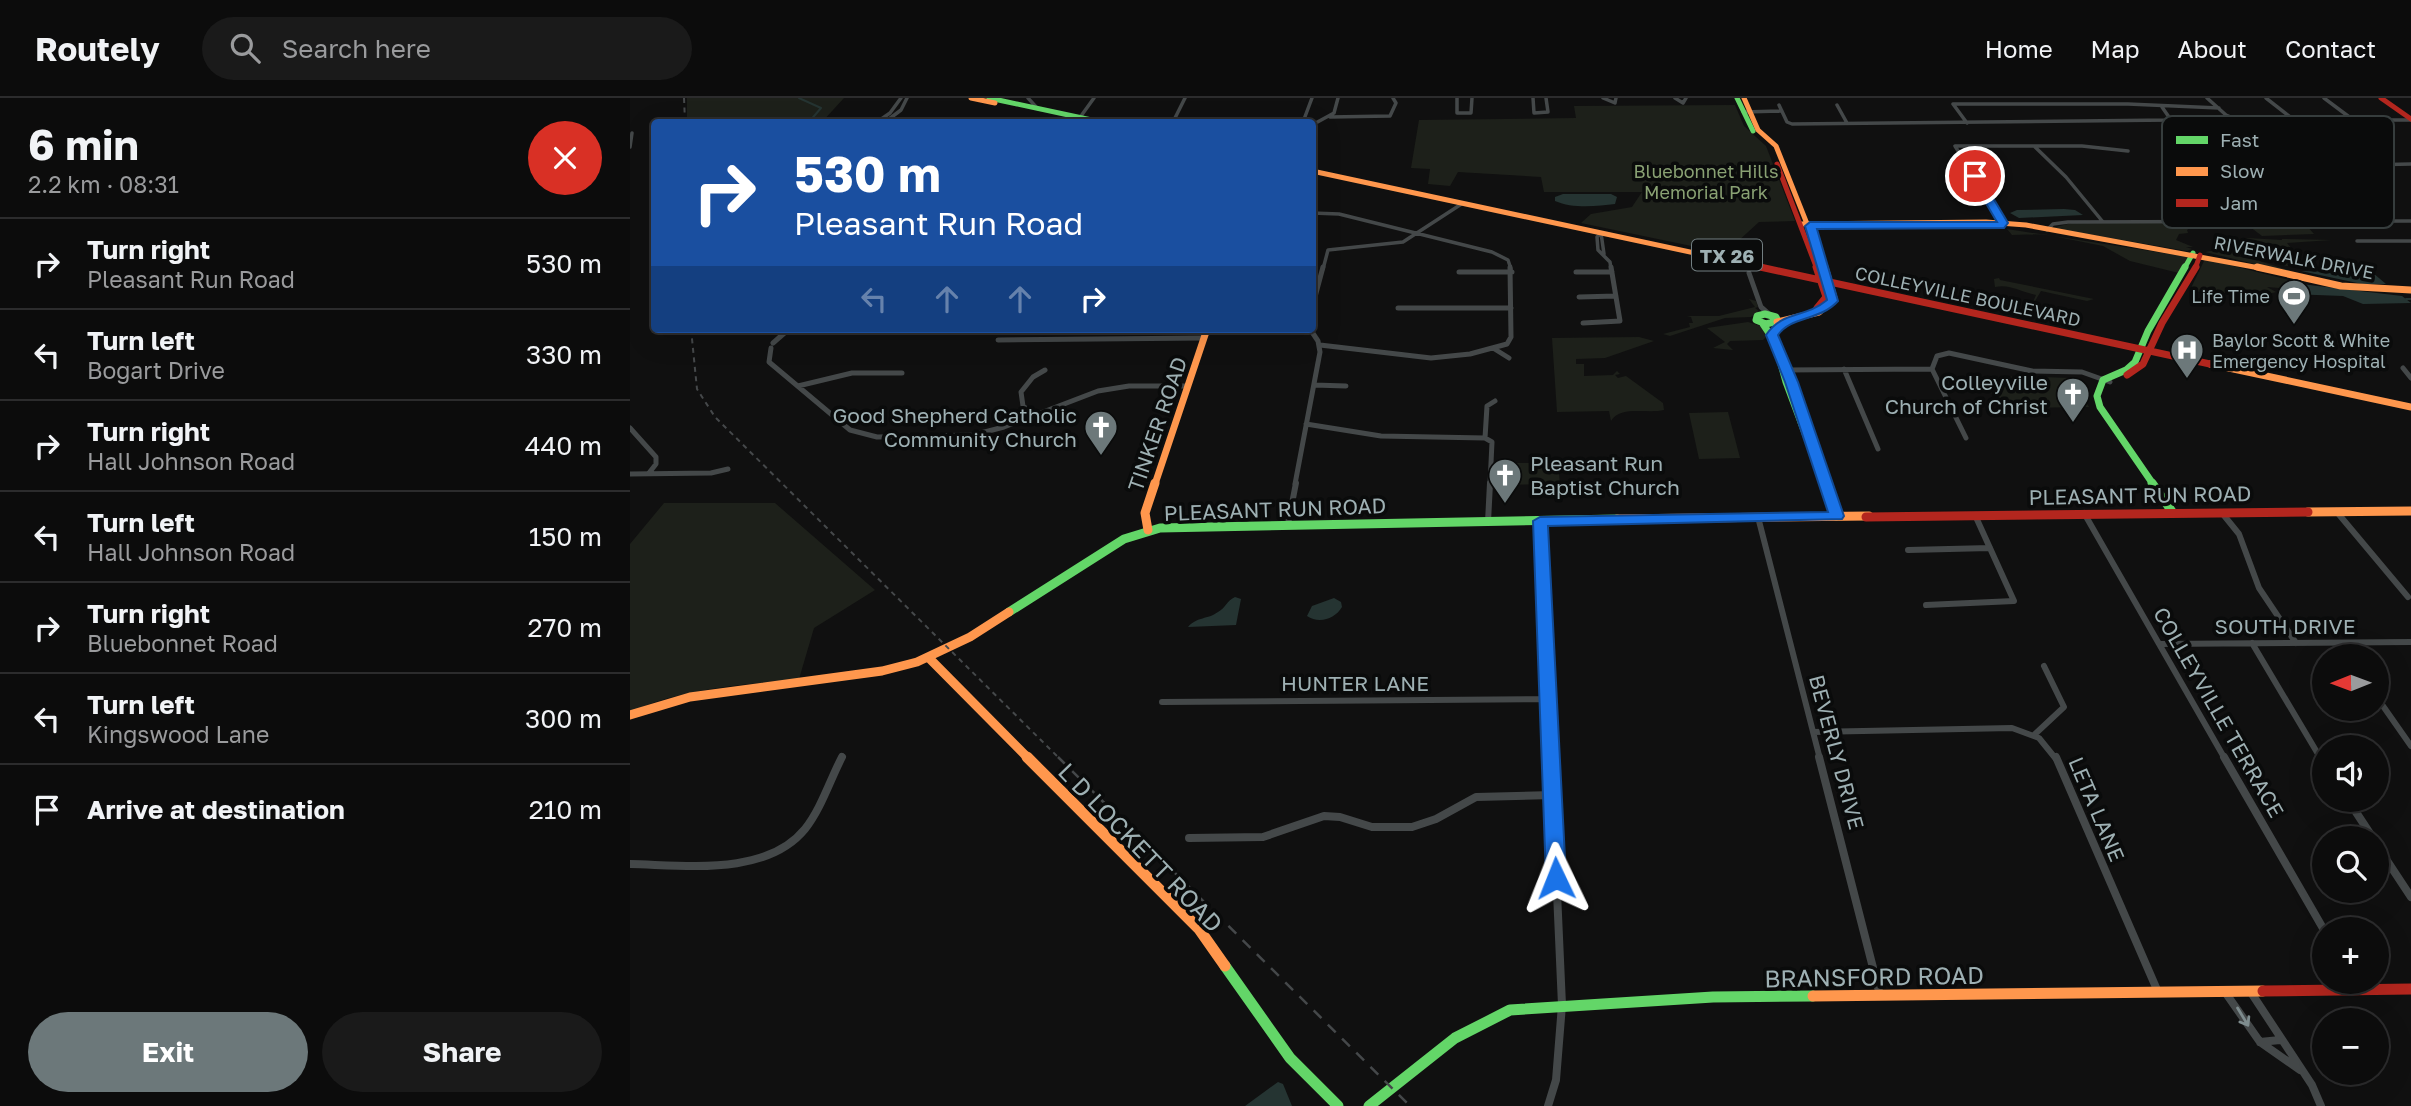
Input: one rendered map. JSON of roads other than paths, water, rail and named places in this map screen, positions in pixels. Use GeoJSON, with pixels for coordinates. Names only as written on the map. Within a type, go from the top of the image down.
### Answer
{"type":"FeatureCollection","features":[{"type":"Feature","properties":{"kind":"main road"},"geometry":{"type":"LineString","coordinates":[[971,98],[1077,118]]}},
{"type":"Feature","properties":{"kind":"main road"},"geometry":{"type":"LineString","coordinates":[[989,98],[1077,118]]}},
{"type":"Feature","properties":{"kind":"main road"},"geometry":{"type":"LineString","coordinates":[[1737,98],[1747,112]]}},
{"type":"Feature","properties":{"kind":"main road"},"geometry":{"type":"LineString","coordinates":[[1744,98],[1753,130],[1770,145],[1818,246],[1824,278]]}},
{"type":"Feature","properties":{"kind":"main road"},"geometry":{"type":"LineString","coordinates":[[2381,98],[2406,112],[2411,119]]}},
{"type":"Feature","properties":{"kind":"main road","name":"COLLEYVILLE BOULEVARD"},"geometry":{"type":"LineString","coordinates":[[1316,170],[2411,407]]}},
{"type":"Feature","properties":{"kind":"main road","name":"COLLEYVILLE BOULEVARD"},"geometry":{"type":"LineString","coordinates":[[1383,184],[1604,231]]}},
{"type":"Feature","properties":{"kind":"main road"},"geometry":{"type":"LineString","coordinates":[[1772,335],[1778,324],[1806,315],[1834,298],[1807,237],[1806,224]]}},
{"type":"Feature","properties":{"kind":"main road","name":"RIVERWALK DRIVE"},"geometry":{"type":"LineString","coordinates":[[1806,224],[2002,224],[2196,254],[2341,286],[2411,290]]}},
{"type":"Feature","properties":{"kind":"main road"},"geometry":{"type":"LineString","coordinates":[[1807,237],[1818,246]]}},
{"type":"Feature","properties":{"kind":"main road"},"geometry":{"type":"LineString","coordinates":[[2173,513],[2100,407],[2097,396],[2105,383],[2134,369],[2165,310],[2179,291],[2196,254]]}},
{"type":"Feature","properties":{"kind":"main road"},"geometry":{"type":"LineString","coordinates":[[1761,315],[1774,319],[1794,319]]}},
{"type":"Feature","properties":{"kind":"main road"},"geometry":{"type":"LineString","coordinates":[[1761,315],[1772,335],[1836,516]]}},
{"type":"Feature","properties":{"kind":"main road"},"geometry":{"type":"LineString","coordinates":[[1774,319],[1806,315]]}},
{"type":"Feature","properties":{"kind":"main road"},"geometry":{"type":"LineString","coordinates":[[1772,335],[1774,319]]}},
{"type":"Feature","properties":{"kind":"main road","name":"TINKER ROAD"},"geometry":{"type":"LineString","coordinates":[[1148,530],[1145,513],[1205,334]]}},
{"type":"Feature","properties":{"kind":"main road","name":"COLLEYVILLE BOULEVARD"},"geometry":{"type":"LineString","coordinates":[[2146,348],[2411,401]]}},
{"type":"Feature","properties":{"kind":"main road","name":"PLEASANT RUN ROAD"},"geometry":{"type":"LineString","coordinates":[[630,715],[690,697],[882,671],[929,658],[970,637],[1113,545],[1148,530],[1206,525],[2411,511]]}},
{"type":"Feature","properties":{"kind":"main road","name":"L D LOCKETT ROAD"},"geometry":{"type":"LineString","coordinates":[[929,658],[1199,929],[1290,1058],[1338,1106]]}},
{"type":"Feature","properties":{"kind":"main road","name":"BRANSFORD ROAD"},"geometry":{"type":"LineString","coordinates":[[1369,1106],[1489,1016],[1510,1010],[1713,997],[2225,992],[2312,987]]}},
{"type":"Feature","properties":{"kind":"main road","name":"BRANSFORD ROAD"},"geometry":{"type":"LineString","coordinates":[[2389,987],[2411,989]]}},
{"type":"Feature","properties":{"kind":"street"},"geometry":{"type":"LineString","coordinates":[[880,119],[901,98]]}},
{"type":"Feature","properties":{"kind":"street"},"geometry":{"type":"LineString","coordinates":[[890,119],[907,98]]}},
{"type":"Feature","properties":{"kind":"street"},"geometry":{"type":"LineString","coordinates":[[1028,98],[1038,109]]}},
{"type":"Feature","properties":{"kind":"street"},"geometry":{"type":"LineString","coordinates":[[1077,118],[1094,98]]}},
{"type":"Feature","properties":{"kind":"street"},"geometry":{"type":"LineString","coordinates":[[1174,119],[1185,98]]}},
{"type":"Feature","properties":{"kind":"street"},"geometry":{"type":"LineString","coordinates":[[1304,119],[1312,98]]}},
{"type":"Feature","properties":{"kind":"street"},"geometry":{"type":"LineString","coordinates":[[1330,117],[1338,98]]}},
{"type":"Feature","properties":{"kind":"street"},"geometry":{"type":"LineString","coordinates":[[1316,125],[1330,117],[1391,116],[1396,103],[1394,98]]}},
{"type":"Feature","properties":{"kind":"street"},"geometry":{"type":"LineString","coordinates":[[1457,98],[1457,113],[1463,115],[1471,113],[1472,98]]}},
{"type":"Feature","properties":{"kind":"street"},"geometry":{"type":"LineString","coordinates":[[1533,98],[1534,113],[1540,115],[1548,112],[1546,98]]}},
{"type":"Feature","properties":{"kind":"street"},"geometry":{"type":"LineString","coordinates":[[1603,98],[1609,103],[1615,103],[1616,98]]}},
{"type":"Feature","properties":{"kind":"street"},"geometry":{"type":"LineString","coordinates":[[1675,98],[1683,103],[1686,98]]}},
{"type":"Feature","properties":{"kind":"street"},"geometry":{"type":"LineString","coordinates":[[2207,98],[2232,116]]}},
{"type":"Feature","properties":{"kind":"street"},"geometry":{"type":"LineString","coordinates":[[2266,98],[2289,116]]}},
{"type":"Feature","properties":{"kind":"street"},"geometry":{"type":"LineString","coordinates":[[2324,98],[2348,116]]}},
{"type":"Feature","properties":{"kind":"street"},"geometry":{"type":"LineString","coordinates":[[897,104],[903,104]]}},
{"type":"Feature","properties":{"kind":"street"},"geometry":{"type":"LineString","coordinates":[[1967,123],[1953,104],[2128,104],[2219,108]]}},
{"type":"Feature","properties":{"kind":"street"},"geometry":{"type":"LineString","coordinates":[[1779,105],[1788,123],[2162,122]]}},
{"type":"Feature","properties":{"kind":"street"},"geometry":{"type":"LineString","coordinates":[[1837,105],[1847,123]]}},
{"type":"Feature","properties":{"kind":"street"},"geometry":{"type":"LineString","coordinates":[[2162,107],[2170,116]]}},
{"type":"Feature","properties":{"kind":"street"},"geometry":{"type":"LineString","coordinates":[[1747,112],[1782,111]]}},
{"type":"Feature","properties":{"kind":"street"},"geometry":{"type":"LineString","coordinates":[[630,145],[632,132]]}},
{"type":"Feature","properties":{"kind":"street"},"geometry":{"type":"LineString","coordinates":[[2002,224],[1955,146],[2082,146],[2128,151]]}},
{"type":"Feature","properties":{"kind":"street"},"geometry":{"type":"LineString","coordinates":[[2034,146],[2066,177],[2102,222]]}},
{"type":"Feature","properties":{"kind":"street"},"geometry":{"type":"LineString","coordinates":[[1316,294],[1328,250],[1403,242],[1463,203]]}},
{"type":"Feature","properties":{"kind":"street"},"geometry":{"type":"LineString","coordinates":[[1316,213],[1339,214],[1498,254],[1508,260],[1512,272],[1511,341],[1493,348],[1424,358],[1347,345],[1320,345]]}},
{"type":"Feature","properties":{"kind":"street"},"geometry":{"type":"LineString","coordinates":[[2047,230],[2060,223],[2162,222]]}},
{"type":"Feature","properties":{"kind":"street"},"geometry":{"type":"LineString","coordinates":[[1583,323],[1620,321],[1612,272],[1604,254],[1604,231]]}},
{"type":"Feature","properties":{"kind":"street"},"geometry":{"type":"LineString","coordinates":[[1604,231],[1597,237],[1598,250],[1604,254]]}},
{"type":"Feature","properties":{"kind":"street"},"geometry":{"type":"LineString","coordinates":[[2357,241],[2411,241]]}},
{"type":"Feature","properties":{"kind":"street"},"geometry":{"type":"LineString","coordinates":[[1598,245],[1605,244]]}},
{"type":"Feature","properties":{"kind":"street"},"geometry":{"type":"LineString","coordinates":[[1459,272],[1512,272]]}},
{"type":"Feature","properties":{"kind":"street"},"geometry":{"type":"LineString","coordinates":[[1576,272],[1612,272]]}},
{"type":"Feature","properties":{"kind":"street"},"geometry":{"type":"LineString","coordinates":[[1749,273],[1761,315],[1774,319]]}},
{"type":"Feature","properties":{"kind":"street"},"geometry":{"type":"LineString","coordinates":[[1579,297],[1616,296]]}},
{"type":"Feature","properties":{"kind":"street"},"geometry":{"type":"LineString","coordinates":[[1398,308],[1511,308]]}},
{"type":"Feature","properties":{"kind":"street"},"geometry":{"type":"LineString","coordinates":[[785,333],[772,346],[769,362],[850,430],[877,437],[973,435],[1098,391],[1120,388],[1188,388]]}},
{"type":"Feature","properties":{"kind":"street"},"geometry":{"type":"LineString","coordinates":[[1288,524],[1320,345],[1312,333]]}},
{"type":"Feature","properties":{"kind":"street"},"geometry":{"type":"LineString","coordinates":[[998,340],[1205,334]]}},
{"type":"Feature","properties":{"kind":"street"},"geometry":{"type":"LineString","coordinates":[[1493,348],[1509,358]]}},
{"type":"Feature","properties":{"kind":"street"},"geometry":{"type":"LineString","coordinates":[[1966,438],[1932,369],[1937,356],[1949,353],[2037,372],[2082,372],[2105,383]]}},
{"type":"Feature","properties":{"kind":"street"},"geometry":{"type":"LineString","coordinates":[[2403,368],[2411,378]]}},
{"type":"Feature","properties":{"kind":"street"},"geometry":{"type":"LineString","coordinates":[[1844,369],[1878,449]]}},
{"type":"Feature","properties":{"kind":"street"},"geometry":{"type":"LineString","coordinates":[[1784,370],[1932,369]]}},
{"type":"Feature","properties":{"kind":"street"},"geometry":{"type":"LineString","coordinates":[[1034,415],[1023,406],[1021,392],[1027,383],[1045,370]]}},
{"type":"Feature","properties":{"kind":"street"},"geometry":{"type":"LineString","coordinates":[[798,386],[852,373],[902,373]]}},
{"type":"Feature","properties":{"kind":"street"},"geometry":{"type":"LineString","coordinates":[[1314,385],[1346,386]]}},
{"type":"Feature","properties":{"kind":"street"},"geometry":{"type":"LineString","coordinates":[[1485,438],[1487,406],[1494,401]]}},
{"type":"Feature","properties":{"kind":"street"},"geometry":{"type":"LineString","coordinates":[[1306,424],[1381,436],[1485,438],[1492,442],[1488,522]]}},
{"type":"Feature","properties":{"kind":"street"},"geometry":{"type":"LineString","coordinates":[[630,428],[656,457],[656,464],[649,473]]}},
{"type":"Feature","properties":{"kind":"street"},"geometry":{"type":"LineString","coordinates":[[630,474],[711,473],[728,469]]}},
{"type":"Feature","properties":{"kind":"street"},"geometry":{"type":"LineString","coordinates":[[2336,511],[2408,597]]}},
{"type":"Feature","properties":{"kind":"street"},"geometry":{"type":"LineString","coordinates":[[2221,512],[2238,532],[2249,553],[2251,573],[2296,643]]}},
{"type":"Feature","properties":{"kind":"street","name":"COLLEYVILLE TERRACE"},"geometry":{"type":"LineString","coordinates":[[2084,513],[2317,917]]}},
{"type":"Feature","properties":{"kind":"street"},"geometry":{"type":"LineString","coordinates":[[1926,605],[2013,603],[1974,514]]}},
{"type":"Feature","properties":{"kind":"street","name":"BEVERLY DRIVE"},"geometry":{"type":"LineString","coordinates":[[1758,517],[1880,995]]}},
{"type":"Feature","properties":{"kind":"street"},"geometry":{"type":"LineString","coordinates":[[1540,521],[1562,1005],[1556,1080],[1548,1106]]}},
{"type":"Feature","properties":{"kind":"street"},"geometry":{"type":"LineString","coordinates":[[1908,551],[1990,548]]}},
{"type":"Feature","properties":{"kind":"street","name":"SOUTH DRIVE"},"geometry":{"type":"LineString","coordinates":[[2160,644],[2411,642]]}},
{"type":"Feature","properties":{"kind":"street"},"geometry":{"type":"LineString","coordinates":[[2252,643],[2271,680],[2312,744]]}},
{"type":"Feature","properties":{"kind":"street"},"geometry":{"type":"LineString","coordinates":[[1813,733],[2012,728],[2034,735],[2064,707],[2044,666]]}},
{"type":"Feature","properties":{"kind":"street","name":"HUNTER LANE"},"geometry":{"type":"LineString","coordinates":[[1162,702],[1548,699]]}},
{"type":"Feature","properties":{"kind":"street"},"geometry":{"type":"LineString","coordinates":[[2389,715],[2411,746]]}},
{"type":"Feature","properties":{"kind":"street","name":"LETA LANE"},"geometry":{"type":"LineString","coordinates":[[2034,735],[2054,753],[2158,992]]}},
{"type":"Feature","properties":{"kind":"street"},"geometry":{"type":"LineString","coordinates":[[630,864],[738,862],[776,852],[805,829],[842,756]]}},
{"type":"Feature","properties":{"kind":"street"},"geometry":{"type":"LineString","coordinates":[[1189,838],[1263,837],[1308,820],[1331,816],[1372,827],[1412,827],[1436,819],[1476,797],[1553,795]]}},
{"type":"Feature","properties":{"kind":"street"},"geometry":{"type":"LineString","coordinates":[[2389,864],[2411,897]]}},
{"type":"Feature","properties":{"kind":"street"},"geometry":{"type":"LineString","coordinates":[[2250,991],[2304,1073],[2321,1106]]}},
{"type":"Feature","properties":{"kind":"street"},"geometry":{"type":"LineString","coordinates":[[2225,992],[2260,1042],[2304,1073]]}},
{"type":"Feature","properties":{"kind":"street"},"geometry":{"type":"LineString","coordinates":[[2260,1042],[2280,1040]]}},
{"type":"Feature","properties":{"kind":"waterway"},"geometry":{"type":"LineString","coordinates":[[799,98],[821,108],[812,119]]}},
{"type":"Feature","properties":{"kind":"waterway"},"geometry":{"type":"LineString","coordinates":[[2406,299],[2411,299]]}},
{"type":"Feature","properties":{"kind":"railway"},"geometry":{"type":"LineString","coordinates":[[684,98],[685,119]]}},
{"type":"Feature","properties":{"kind":"railway"},"geometry":{"type":"LineString","coordinates":[[691,333],[697,389],[715,417],[1060,759]]}},
{"type":"Feature","properties":{"kind":"railway"},"geometry":{"type":"LineString","coordinates":[[1058,757],[1410,1106]]}},
{"type":"Feature","properties":{"kind":"place","name":"Life Time"},"geometry":{"type":"Point","coordinates":[2294,326]}},
{"type":"Feature","properties":{"kind":"place","name":"Baylor Scott & White Emergency Hospital"},"geometry":{"type":"Point","coordinates":[2187,380]}},
{"type":"Feature","properties":{"kind":"place","name":"Colleyville Church of Christ"},"geometry":{"type":"Point","coordinates":[2073,424]}},
{"type":"Feature","properties":{"kind":"place","name":"Good Shepherd Catholic Community Church"},"geometry":{"type":"Point","coordinates":[1101,457]}},
{"type":"Feature","properties":{"kind":"place","name":"Pleasant Run Baptist Church"},"geometry":{"type":"Point","coordinates":[1505,505]}},
{"type":"Feature","properties":{"kind":"park label","name":"Bluebonnet Hills Memorial Park"},"geometry":{"type":"Point","coordinates":[1706,181]}}]}
